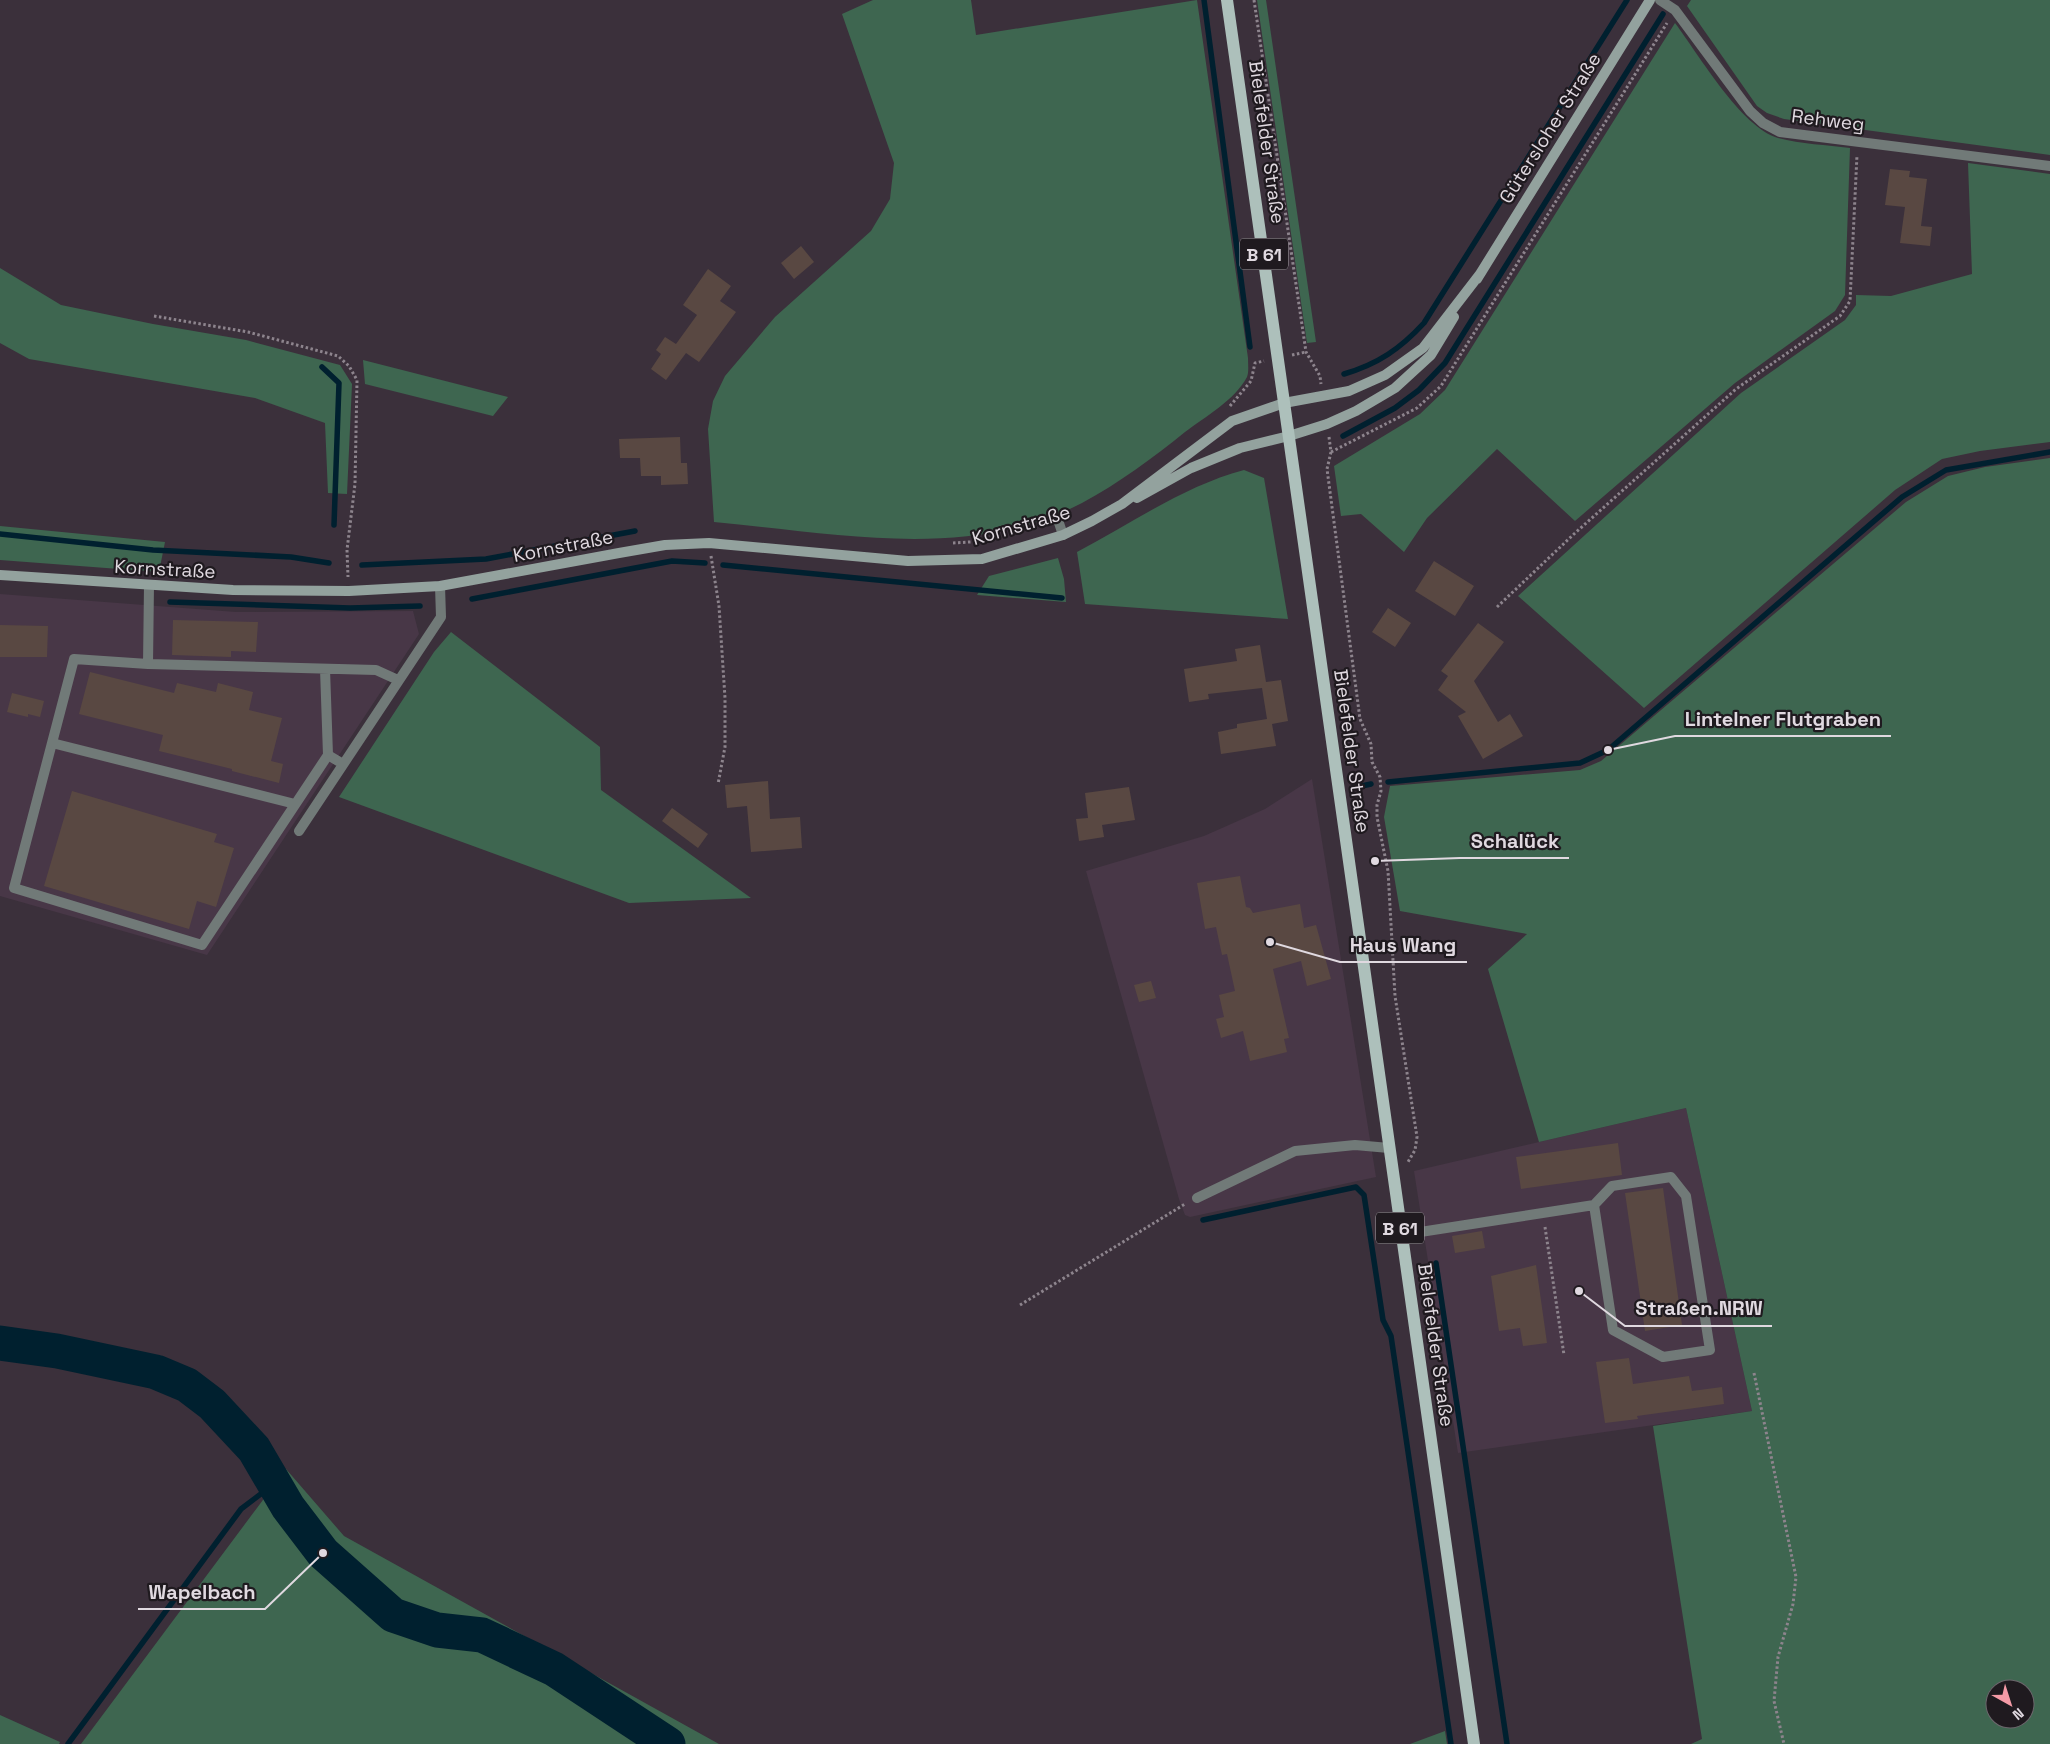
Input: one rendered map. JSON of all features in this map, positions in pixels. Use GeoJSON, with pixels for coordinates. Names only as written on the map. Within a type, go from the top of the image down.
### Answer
{"type":"FeatureCollection","features":[{"type":"Feature","properties":{"kind":"main road","name":"Bielefelder Straße"},"geometry":{"type":"LineString","coordinates":[[1227,0],[1279,358],[1388,1148],[1474,1744]]}},
{"type":"Feature","properties":{"kind":"street","name":"Gütersloher Straße"},"geometry":{"type":"LineString","coordinates":[[1289,436],[1356,412],[1395,388],[1431,355],[1650,0]]}},
{"type":"Feature","properties":{"kind":"street","name":"Rehweg"},"geometry":{"type":"LineString","coordinates":[[1660,0],[1676,10],[1750,111],[1763,123],[1780,132],[2050,166]]}},
{"type":"Feature","properties":{"kind":"street","name":"Gütersloher Straße"},"geometry":{"type":"LineString","coordinates":[[1284,402],[1348,391],[1385,376],[1423,348],[1480,274]]}},
{"type":"Feature","properties":{"kind":"street","name":"Kornstraße"},"geometry":{"type":"LineString","coordinates":[[1122,504],[1232,421],[1284,402]]}},
{"type":"Feature","properties":{"kind":"street","name":"Kornstraße"},"geometry":{"type":"LineString","coordinates":[[0,576],[233,590],[348,591],[440,586],[665,545],[709,543],[908,561],[982,558],[1063,535],[1122,504],[1144,495],[1191,468],[1240,448],[1289,436]]}},
{"type":"Feature","properties":{"kind":"street"},"geometry":{"type":"LineString","coordinates":[[1058,520],[1063,535]]}},
{"type":"Feature","properties":{"kind":"street"},"geometry":{"type":"LineString","coordinates":[[148,664],[149,586]]}},
{"type":"Feature","properties":{"kind":"street"},"geometry":{"type":"LineString","coordinates":[[299,831],[441,616],[440,586]]}},
{"type":"Feature","properties":{"kind":"street"},"geometry":{"type":"LineString","coordinates":[[326,669],[328,754],[202,945],[14,888],[74,660],[148,664],[376,670],[398,680]]}},
{"type":"Feature","properties":{"kind":"street"},"geometry":{"type":"LineString","coordinates":[[52,743],[295,804]]}},
{"type":"Feature","properties":{"kind":"street"},"geometry":{"type":"LineString","coordinates":[[328,754],[343,764]]}},
{"type":"Feature","properties":{"kind":"street"},"geometry":{"type":"LineString","coordinates":[[1197,1198],[1295,1151],[1355,1145],[1388,1148]]}},
{"type":"Feature","properties":{"kind":"street"},"geometry":{"type":"LineString","coordinates":[[1401,1235],[1594,1205],[1612,1186],[1671,1177],[1686,1196],[1710,1350],[1663,1357],[1612,1330],[1594,1205]]}},
{"type":"Feature","properties":{"kind":"path"},"geometry":{"type":"LineString","coordinates":[[1223,411],[1251,381],[1255,363],[1306,352],[1254,0]]}},
{"type":"Feature","properties":{"kind":"path"},"geometry":{"type":"LineString","coordinates":[[1407,1166],[1415,1150],[1417,1137],[1395,996],[1388,871],[1377,817],[1377,805],[1381,791],[1380,777],[1372,762],[1371,744],[1360,719],[1327,469],[1331,452],[1417,408],[1441,386],[1676,10]]}},
{"type":"Feature","properties":{"kind":"path"},"geometry":{"type":"LineString","coordinates":[[1497,607],[1574,534],[1736,389],[1840,316],[1850,301],[1858,141]]}},
{"type":"Feature","properties":{"kind":"path"},"geometry":{"type":"LineString","coordinates":[[154,316],[248,332],[338,356],[349,366],[357,380],[355,484],[347,550],[348,591]]}},
{"type":"Feature","properties":{"kind":"path"},"geometry":{"type":"LineString","coordinates":[[949,544],[987,541]]}},
{"type":"Feature","properties":{"kind":"path"},"geometry":{"type":"LineString","coordinates":[[709,543],[719,606],[725,698],[725,747],[718,784]]}},
{"type":"Feature","properties":{"kind":"path"},"geometry":{"type":"LineString","coordinates":[[1020,1305],[1197,1198]]}},
{"type":"Feature","properties":{"kind":"path"},"geometry":{"type":"LineString","coordinates":[[1543,1213],[1564,1355]]}},
{"type":"Feature","properties":{"kind":"path"},"geometry":{"type":"LineString","coordinates":[[1754,1373],[1796,1577],[1793,1604],[1778,1656],[1774,1701],[1784,1744]]}},
{"type":"Feature","properties":{"kind":"shaded area"},"geometry":{"type":"Polygon","coordinates":[[[0,594],[236,612],[413,611],[419,634],[207,955],[0,896],[0,594]]]}},
{"type":"Feature","properties":{"kind":"shaded area"},"geometry":{"type":"Polygon","coordinates":[[[1312,779],[1376,1177],[1190,1217],[1185,1215],[1179,1199],[1086,871],[1204,836],[1265,809],[1312,779]]]}},
{"type":"Feature","properties":{"kind":"shaded area"},"geometry":{"type":"Polygon","coordinates":[[[1686,1108],[1752,1411],[1458,1453],[1414,1171],[1686,1108]]]}},
{"type":"Feature","properties":{"kind":"green space"},"geometry":{"type":"Polygon","coordinates":[[[873,0],[971,0],[976,35],[1197,0],[1248,358],[1248,375],[1235,393],[1219,408],[1135,470],[1082,503],[1039,521],[994,532],[948,538],[901,539],[807,532],[714,522],[708,429],[713,401],[725,376],[775,317],[871,231],[890,199],[894,163],[842,14],[873,0]]]}},
{"type":"Feature","properties":{"kind":"green space"},"geometry":{"type":"Polygon","coordinates":[[[1257,0],[1266,0],[1316,342],[1307,343],[1257,0]]]}},
{"type":"Feature","properties":{"kind":"green space"},"geometry":{"type":"Polygon","coordinates":[[[1691,0],[2050,0],[2050,155],[1784,119],[1767,113],[1757,106],[1687,6],[1691,0]]]}},
{"type":"Feature","properties":{"kind":"green space"},"geometry":{"type":"Polygon","coordinates":[[[1675,23],[1708,71],[1735,105],[1764,131],[1787,140],[1850,148],[1845,295],[1835,311],[1735,383],[1575,521],[1497,449],[1427,518],[1404,552],[1361,514],[1341,516],[1334,466],[1420,414],[1445,390],[1675,23]]]}},
{"type":"Feature","properties":{"kind":"green space"},"geometry":{"type":"Polygon","coordinates":[[[1968,163],[2050,174],[2050,442],[1980,451],[1942,459],[1895,490],[1644,708],[1518,596],[1741,393],[1845,320],[1856,305],[1856,295],[1891,296],[1972,274],[1968,163]]]}},
{"type":"Feature","properties":{"kind":"green space"},"geometry":{"type":"Polygon","coordinates":[[[0,268],[61,305],[153,324],[246,340],[340,365],[352,384],[347,494],[328,493],[325,423],[255,398],[29,359],[0,343],[0,268]]]}},
{"type":"Feature","properties":{"kind":"green space"},"geometry":{"type":"Polygon","coordinates":[[[363,360],[508,397],[493,416],[365,384],[363,360]]]}},
{"type":"Feature","properties":{"kind":"green space"},"geometry":{"type":"Polygon","coordinates":[[[2050,458],[2050,1744],[1691,1744],[1702,1739],[1653,1426],[1752,1411],[1686,1108],[1539,1142],[1488,969],[1527,934],[1400,911],[1384,817],[1390,786],[1580,770],[1601,761],[1906,502],[1948,476],[1985,467],[2050,458]]]}},
{"type":"Feature","properties":{"kind":"green space"},"geometry":{"type":"Polygon","coordinates":[[[1244,470],[1264,478],[1288,619],[1085,604],[1077,552],[1179,495],[1200,485],[1244,470]]]}},
{"type":"Feature","properties":{"kind":"green space"},"geometry":{"type":"Polygon","coordinates":[[[0,526],[165,542],[159,572],[0,560],[0,526]]]}},
{"type":"Feature","properties":{"kind":"green space"},"geometry":{"type":"Polygon","coordinates":[[[1058,558],[1064,579],[1066,602],[977,595],[989,576],[1058,558]]]}},
{"type":"Feature","properties":{"kind":"green space"},"geometry":{"type":"Polygon","coordinates":[[[451,632],[600,747],[601,790],[751,898],[629,903],[339,797],[434,652],[451,632]]]}},
{"type":"Feature","properties":{"kind":"green space"},"geometry":{"type":"Polygon","coordinates":[[[286,1469],[344,1536],[719,1744],[81,1744],[286,1469]]]}},
{"type":"Feature","properties":{"kind":"green space"},"geometry":{"type":"Polygon","coordinates":[[[0,1715],[60,1742],[59,1744],[0,1744],[0,1715]]]}},
{"type":"Feature","properties":{"kind":"green space"},"geometry":{"type":"Polygon","coordinates":[[[1445,1731],[1447,1744],[1410,1744],[1445,1731]]]}},
{"type":"Feature","properties":{"kind":"building"},"geometry":{"type":"Polygon","coordinates":[[[1890,169],[1910,171],[1909,177],[1927,179],[1921,226],[1932,227],[1930,246],[1900,243],[1905,207],[1885,205],[1890,169]]]}},
{"type":"Feature","properties":{"kind":"building"},"geometry":{"type":"Polygon","coordinates":[[[801,246],[814,262],[794,279],[781,263],[801,246]]]}},
{"type":"Feature","properties":{"kind":"building"},"geometry":{"type":"Polygon","coordinates":[[[708,269],[731,286],[720,301],[736,312],[699,362],[686,353],[666,380],[651,369],[661,354],[656,350],[665,337],[676,344],[697,315],[683,305],[708,269]]]}},
{"type":"Feature","properties":{"kind":"building"},"geometry":{"type":"Polygon","coordinates":[[[680,437],[681,463],[687,463],[688,484],[661,485],[661,476],[641,476],[640,458],[620,458],[619,439],[680,437]]]}},
{"type":"Feature","properties":{"kind":"building"},"geometry":{"type":"Polygon","coordinates":[[[1434,561],[1474,586],[1455,616],[1415,591],[1434,561]]]}},
{"type":"Feature","properties":{"kind":"building"},"geometry":{"type":"Polygon","coordinates":[[[1388,608],[1411,623],[1395,647],[1372,632],[1388,608]]]}},
{"type":"Feature","properties":{"kind":"building"},"geometry":{"type":"Polygon","coordinates":[[[173,620],[258,622],[256,652],[231,651],[231,657],[172,655],[173,620]]]}},
{"type":"Feature","properties":{"kind":"building"},"geometry":{"type":"Polygon","coordinates":[[[1478,623],[1504,642],[1474,681],[1498,722],[1510,714],[1523,736],[1483,759],[1458,716],[1466,712],[1438,690],[1448,676],[1441,671],[1478,623]]]}},
{"type":"Feature","properties":{"kind":"building"},"geometry":{"type":"Polygon","coordinates":[[[0,625],[48,626],[47,657],[0,657],[0,625]]]}},
{"type":"Feature","properties":{"kind":"building"},"geometry":{"type":"Polygon","coordinates":[[[1260,645],[1266,682],[1281,680],[1288,721],[1272,724],[1276,746],[1221,754],[1218,732],[1237,728],[1237,724],[1267,719],[1262,688],[1208,694],[1209,699],[1189,702],[1184,669],[1237,661],[1235,649],[1260,645]]]}},
{"type":"Feature","properties":{"kind":"building"},"geometry":{"type":"Polygon","coordinates":[[[90,672],[174,693],[177,683],[216,692],[218,683],[253,692],[249,710],[282,718],[271,761],[283,764],[279,783],[159,751],[163,735],[79,714],[90,672]]]}},
{"type":"Feature","properties":{"kind":"building"},"geometry":{"type":"Polygon","coordinates":[[[12,693],[44,701],[40,717],[28,714],[28,717],[7,712],[12,693]]]}},
{"type":"Feature","properties":{"kind":"building"},"geometry":{"type":"Polygon","coordinates":[[[768,781],[770,819],[800,817],[802,848],[751,852],[747,806],[727,808],[725,785],[768,781]]]}},
{"type":"Feature","properties":{"kind":"building"},"geometry":{"type":"Polygon","coordinates":[[[1129,787],[1135,820],[1102,825],[1104,837],[1079,841],[1076,819],[1088,818],[1085,793],[1129,787]]]}},
{"type":"Feature","properties":{"kind":"building"},"geometry":{"type":"Polygon","coordinates":[[[72,791],[217,834],[214,842],[234,848],[216,907],[197,901],[189,929],[44,886],[72,791]]]}},
{"type":"Feature","properties":{"kind":"building"},"geometry":{"type":"Polygon","coordinates":[[[672,808],[708,834],[698,848],[662,821],[672,808]]]}},
{"type":"Feature","properties":{"kind":"building"},"geometry":{"type":"Polygon","coordinates":[[[1240,876],[1246,907],[1250,908],[1253,913],[1300,904],[1304,928],[1316,925],[1331,979],[1307,986],[1301,961],[1273,969],[1289,1038],[1284,1039],[1287,1052],[1250,1061],[1243,1031],[1221,1038],[1216,1019],[1224,1017],[1219,995],[1235,991],[1227,954],[1222,955],[1216,927],[1205,929],[1197,883],[1240,876]]]}},
{"type":"Feature","properties":{"kind":"building"},"geometry":{"type":"Polygon","coordinates":[[[1151,981],[1156,998],[1139,1002],[1134,985],[1151,981]]]}},
{"type":"Feature","properties":{"kind":"building"},"geometry":{"type":"Polygon","coordinates":[[[1618,1143],[1622,1175],[1521,1189],[1516,1157],[1618,1143]]]}},
{"type":"Feature","properties":{"kind":"building"},"geometry":{"type":"Polygon","coordinates":[[[1663,1188],[1682,1325],[1645,1331],[1625,1193],[1663,1188]]]}},
{"type":"Feature","properties":{"kind":"building"},"geometry":{"type":"Polygon","coordinates":[[[1482,1231],[1485,1248],[1455,1253],[1452,1236],[1482,1231]]]}},
{"type":"Feature","properties":{"kind":"building"},"geometry":{"type":"Polygon","coordinates":[[[1536,1265],[1547,1343],[1523,1346],[1520,1328],[1499,1331],[1491,1276],[1536,1265]]]}},
{"type":"Feature","properties":{"kind":"building"},"geometry":{"type":"Polygon","coordinates":[[[1629,1358],[1633,1384],[1689,1376],[1692,1391],[1722,1387],[1724,1404],[1637,1416],[1638,1419],[1605,1423],[1596,1362],[1629,1358]]]}},
{"type":"Feature","properties":{"kind":"waterway"},"geometry":{"type":"LineString","coordinates":[[1204,0],[1250,347]]}},
{"type":"Feature","properties":{"kind":"waterway"},"geometry":{"type":"LineString","coordinates":[[1344,374],[1388,354],[1406,341],[1424,323],[1627,0]]}},
{"type":"Feature","properties":{"kind":"waterway"},"geometry":{"type":"LineString","coordinates":[[1343,436],[1395,408],[1419,390],[1445,363],[1663,14]]}},
{"type":"Feature","properties":{"kind":"waterway"},"geometry":{"type":"LineString","coordinates":[[322,367],[339,383],[334,525]]}},
{"type":"Feature","properties":{"kind":"waterway"},"geometry":{"type":"LineString","coordinates":[[1388,782],[1580,763],[1608,750],[1902,497],[1946,470],[2050,452]]}},
{"type":"Feature","properties":{"kind":"waterway"},"geometry":{"type":"LineString","coordinates":[[362,565],[486,559],[635,531]]}},
{"type":"Feature","properties":{"kind":"waterway"},"geometry":{"type":"LineString","coordinates":[[0,534],[153,550],[291,557],[329,563]]}},
{"type":"Feature","properties":{"kind":"waterway"},"geometry":{"type":"LineString","coordinates":[[472,599],[672,561],[705,563]]}},
{"type":"Feature","properties":{"kind":"waterway"},"geometry":{"type":"LineString","coordinates":[[723,565],[1062,598]]}},
{"type":"Feature","properties":{"kind":"waterway"},"geometry":{"type":"LineString","coordinates":[[170,602],[350,608],[420,606]]}},
{"type":"Feature","properties":{"kind":"waterway"},"geometry":{"type":"LineString","coordinates":[[1357,787],[1371,784]]}},
{"type":"Feature","properties":{"kind":"waterway"},"geometry":{"type":"LineString","coordinates":[[1203,1220],[1356,1187],[1364,1195],[1383,1320],[1391,1336],[1451,1744]]}},
{"type":"Feature","properties":{"kind":"waterway"},"geometry":{"type":"LineString","coordinates":[[1436,1263],[1507,1744]]}},
{"type":"Feature","properties":{"kind":"waterway"},"geometry":{"type":"LineString","coordinates":[[0,1343],[57,1351],[156,1372],[187,1385],[212,1404],[254,1449],[288,1507],[323,1553],[393,1615],[437,1630],[482,1635],[554,1669],[668,1744]]}},
{"type":"Feature","properties":{"kind":"waterway"},"geometry":{"type":"LineString","coordinates":[[68,1744],[241,1509],[274,1484]]}},
{"type":"Feature","properties":{"kind":"place","name":"Lintelner Flutgraben"},"geometry":{"type":"Point","coordinates":[1608,750]}},
{"type":"Feature","properties":{"kind":"place","name":"Schalück"},"geometry":{"type":"Point","coordinates":[1375,861]}},
{"type":"Feature","properties":{"kind":"place","name":"Haus Wang"},"geometry":{"type":"Point","coordinates":[1270,942]}},
{"type":"Feature","properties":{"kind":"place","name":"Straßen.NRW"},"geometry":{"type":"Point","coordinates":[1579,1291]}},
{"type":"Feature","properties":{"kind":"place","name":"Wapelbach"},"geometry":{"type":"Point","coordinates":[323,1553]}}]}
